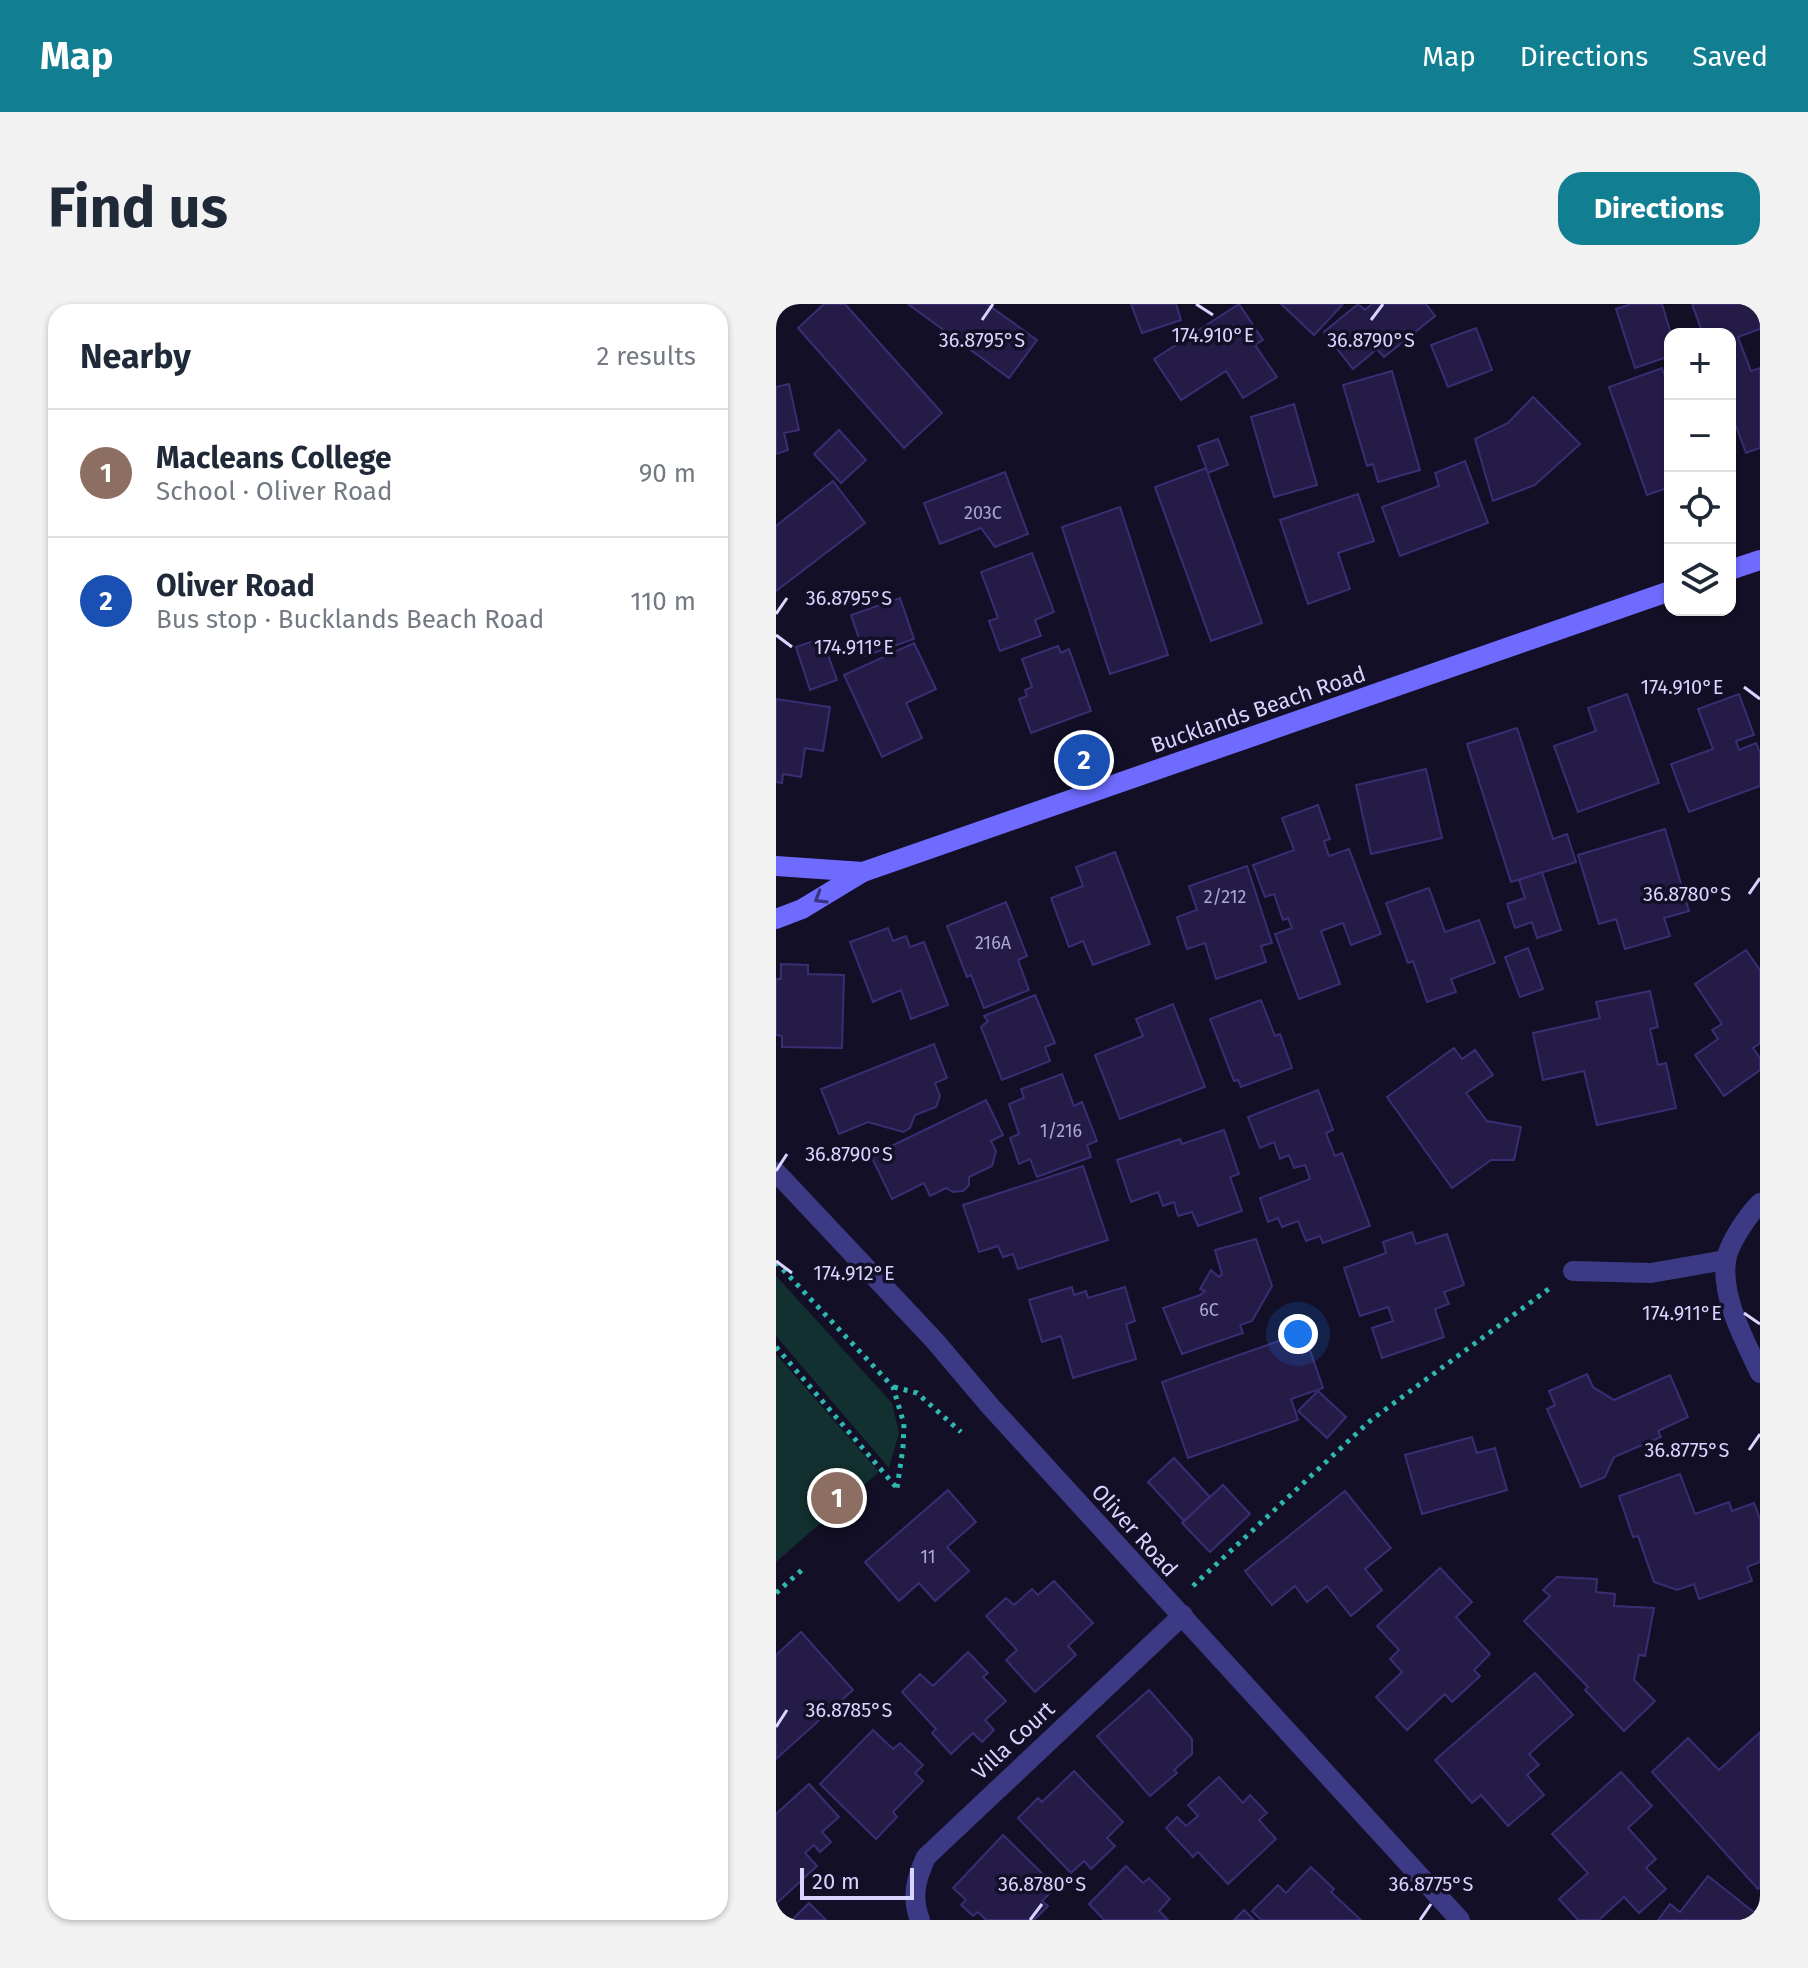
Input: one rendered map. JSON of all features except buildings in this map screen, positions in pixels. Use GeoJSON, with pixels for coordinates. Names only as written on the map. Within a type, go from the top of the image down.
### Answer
{"type":"FeatureCollection","features":[{"type":"Feature","properties":{"kind":"main road"},"geometry":{"type":"LineString","coordinates":[[1736,568],[1760,560]]}},
{"type":"Feature","properties":{"kind":"main road","name":"Bucklands Beach Road"},"geometry":{"type":"LineString","coordinates":[[776,919],[802,909],[863,872],[1664,593]]}},
{"type":"Feature","properties":{"kind":"main road","name":"Bucklands Beach Road"},"geometry":{"type":"LineString","coordinates":[[776,866],[863,872]]}},
{"type":"Feature","properties":{"kind":"street","name":"Oliver Road"},"geometry":{"type":"LineString","coordinates":[[776,1172],[935,1341],[990,1406],[1460,1920]]}},
{"type":"Feature","properties":{"kind":"street"},"geometry":{"type":"LineString","coordinates":[[1760,1203],[1747,1216],[1725,1260],[1728,1297],[1760,1373]]}},
{"type":"Feature","properties":{"kind":"street"},"geometry":{"type":"LineString","coordinates":[[1573,1271],[1651,1273],[1725,1260]]}},
{"type":"Feature","properties":{"kind":"street","name":"Villa Court"},"geometry":{"type":"LineString","coordinates":[[920,1920],[913,1903],[917,1875],[926,1857],[1177,1611]]}},
{"type":"Feature","properties":{"kind":"path"},"geometry":{"type":"LineString","coordinates":[[776,1262],[893,1387],[904,1424],[897,1488],[776,1347]]}},
{"type":"Feature","properties":{"kind":"path"},"geometry":{"type":"LineString","coordinates":[[1177,1611],[1371,1420],[1573,1271]]}},
{"type":"Feature","properties":{"kind":"path"},"geometry":{"type":"LineString","coordinates":[[893,1387],[917,1393],[961,1432]]}},
{"type":"Feature","properties":{"kind":"path"},"geometry":{"type":"LineString","coordinates":[[776,1593],[804,1568]]}},
{"type":"Feature","properties":{"kind":"green space"},"geometry":{"type":"Polygon","coordinates":[[[776,1276],[892,1403],[899,1433],[889,1468],[776,1336],[776,1276]]]}},
{"type":"Feature","properties":{"kind":"green space"},"geometry":{"type":"Polygon","coordinates":[[[776,1354],[879,1472],[776,1562],[776,1354]]]}},
{"type":"Feature","properties":{"kind":"place","name":"Oliver Road"},"geometry":{"type":"Point","coordinates":[1084,760]}},
{"type":"Feature","properties":{"kind":"place","name":"Macleans College"},"geometry":{"type":"Point","coordinates":[837,1498]}}]}
